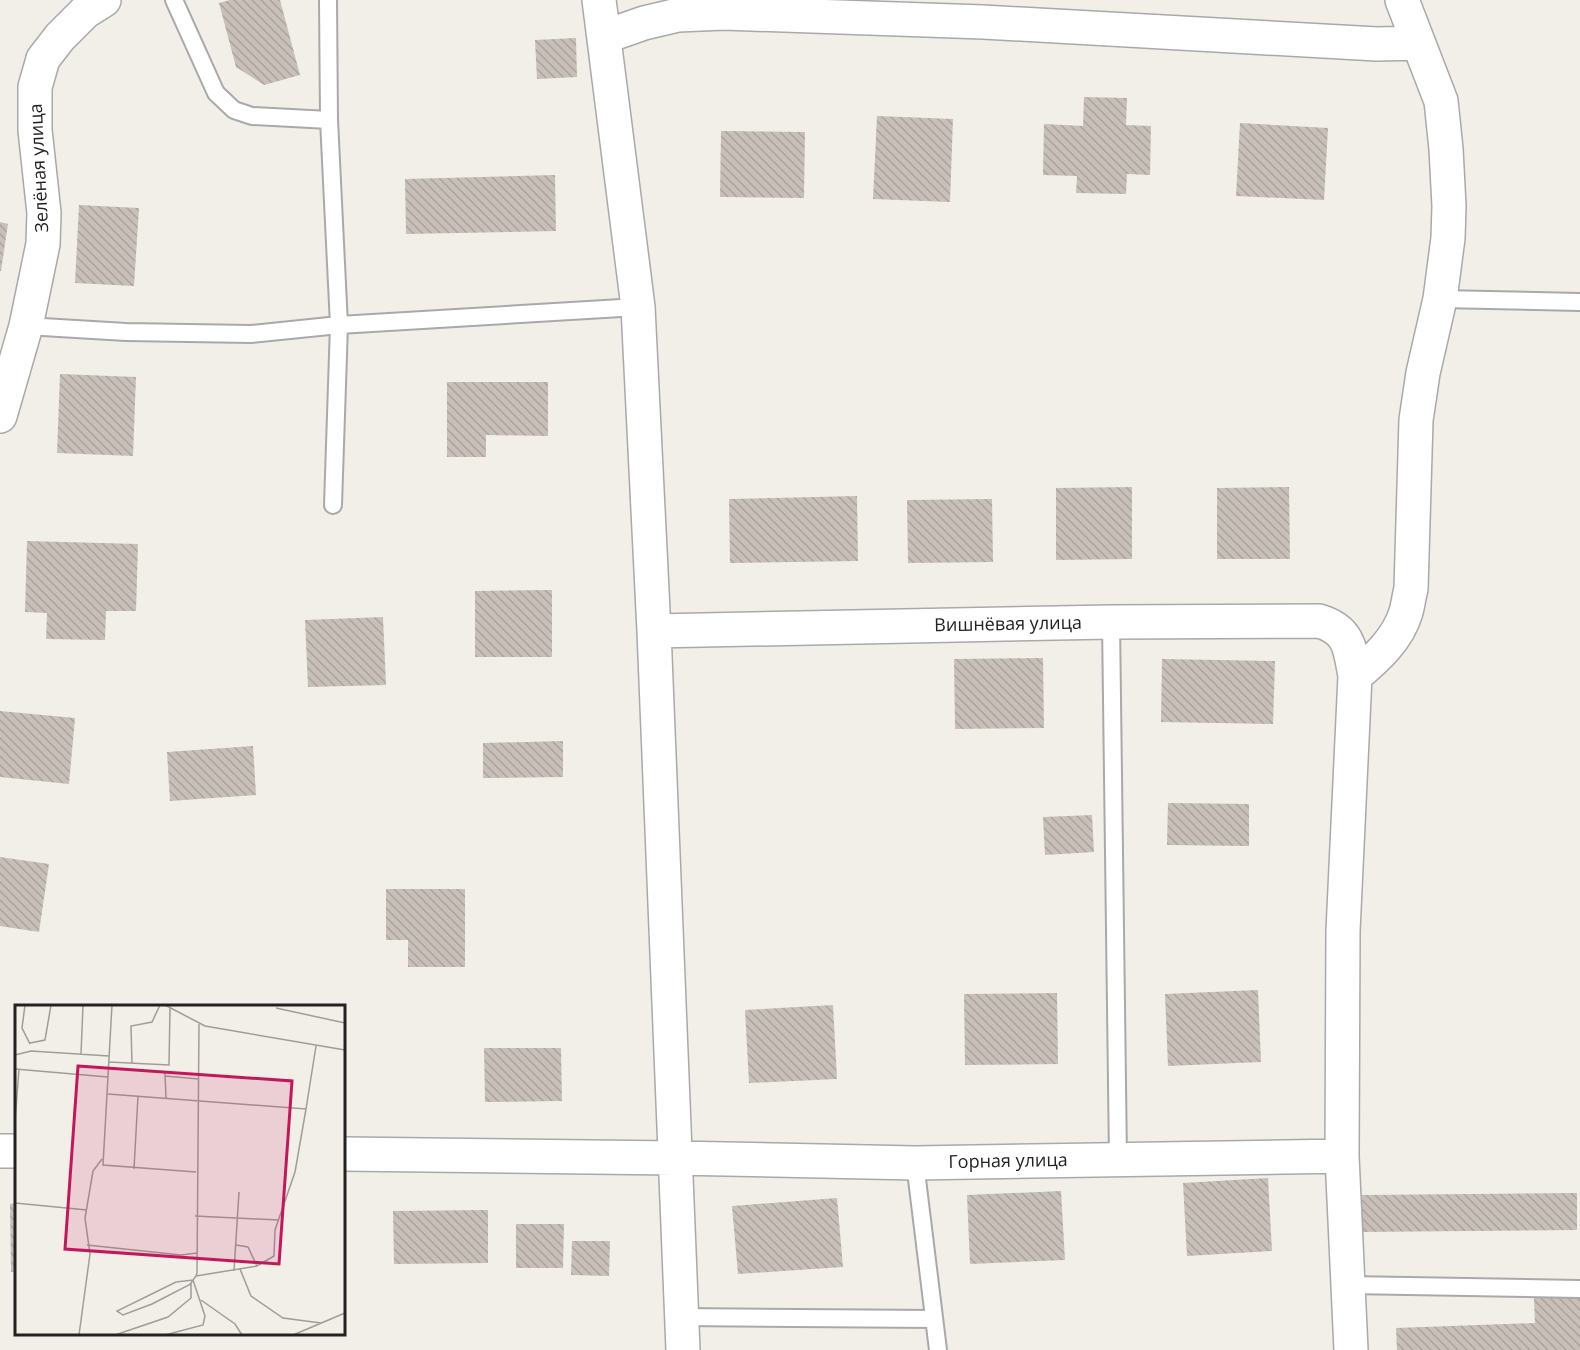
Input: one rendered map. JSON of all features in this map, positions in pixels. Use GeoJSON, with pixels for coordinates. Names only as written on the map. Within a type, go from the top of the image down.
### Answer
{"type":"FeatureCollection","features":[{"type":"Feature","properties":{"kind":"street","name":"Зелёная улица"},"geometry":{"type":"LineString","coordinates":[[0,416],[26,326],[43,244],[44,213],[35,130],[35,87],[43,59],[60,37],[85,12],[104,0]]}},
{"type":"Feature","properties":{"kind":"street"},"geometry":{"type":"LineString","coordinates":[[599,0],[638,307],[654,631],[682,1350]]}},
{"type":"Feature","properties":{"kind":"street"},"geometry":{"type":"LineString","coordinates":[[1351,1350],[1342,1156],[1343,931],[1352,662],[1378,657],[1394,637],[1405,614],[1411,589],[1416,420],[1423,373],[1440,299],[1448,238],[1449,206],[1441,101],[1402,0]]}},
{"type":"Feature","properties":{"kind":"street"},"geometry":{"type":"LineString","coordinates":[[604,37],[644,23],[678,15],[724,14],[983,22],[1377,44],[1418,43]]}},
{"type":"Feature","properties":{"kind":"street","name":"Вишнёвая улица"},"geometry":{"type":"LineString","coordinates":[[654,631],[1111,622],[1319,621],[1333,625],[1343,634],[1352,662]]}},
{"type":"Feature","properties":{"kind":"street","name":"Горная улица"},"geometry":{"type":"LineString","coordinates":[[345,1154],[915,1163],[1342,1156]]}},
{"type":"Feature","properties":{"kind":"lane"},"geometry":{"type":"LineString","coordinates":[[174,0],[216,93],[234,110],[252,116],[329,120]]}},
{"type":"Feature","properties":{"kind":"lane"},"geometry":{"type":"LineString","coordinates":[[328,0],[329,120],[339,326],[333,505]]}},
{"type":"Feature","properties":{"kind":"lane"},"geometry":{"type":"LineString","coordinates":[[1440,299],[1580,302]]}},
{"type":"Feature","properties":{"kind":"lane"},"geometry":{"type":"LineString","coordinates":[[26,326],[126,332],[251,334],[339,326],[638,307]]}},
{"type":"Feature","properties":{"kind":"lane"},"geometry":{"type":"LineString","coordinates":[[1111,622],[1118,1160]]}},
{"type":"Feature","properties":{"kind":"lane"},"geometry":{"type":"LineString","coordinates":[[915,1163],[938,1350]]}},
{"type":"Feature","properties":{"kind":"lane"},"geometry":{"type":"LineString","coordinates":[[1348,1285],[1580,1290]]}},
{"type":"Feature","properties":{"kind":"lane"},"geometry":{"type":"LineString","coordinates":[[680,1317],[934,1319]]}},
{"type":"Feature","properties":{"kind":"building"},"geometry":{"type":"Polygon","coordinates":[[[230,0],[280,0],[300,75],[264,85],[236,67],[219,3],[230,0]]]}},
{"type":"Feature","properties":{"kind":"building"},"geometry":{"type":"Polygon","coordinates":[[[576,38],[577,77],[537,79],[535,40],[576,38]]]}},
{"type":"Feature","properties":{"kind":"building"},"geometry":{"type":"Polygon","coordinates":[[[1084,97],[1127,98],[1126,125],[1151,126],[1150,175],[1127,174],[1126,194],[1076,193],[1077,176],[1043,175],[1044,124],[1083,126],[1084,97]]]}},
{"type":"Feature","properties":{"kind":"building"},"geometry":{"type":"Polygon","coordinates":[[[877,116],[953,119],[950,202],[873,199],[877,116]]]}},
{"type":"Feature","properties":{"kind":"building"},"geometry":{"type":"Polygon","coordinates":[[[1240,123],[1328,128],[1324,200],[1236,196],[1240,123]]]}},
{"type":"Feature","properties":{"kind":"building"},"geometry":{"type":"Polygon","coordinates":[[[721,131],[805,132],[804,198],[720,197],[721,131]]]}},
{"type":"Feature","properties":{"kind":"building"},"geometry":{"type":"Polygon","coordinates":[[[555,175],[556,231],[406,234],[405,179],[555,175]]]}},
{"type":"Feature","properties":{"kind":"building"},"geometry":{"type":"Polygon","coordinates":[[[79,205],[139,208],[134,286],[75,283],[79,205]]]}},
{"type":"Feature","properties":{"kind":"building"},"geometry":{"type":"Polygon","coordinates":[[[0,222],[8,224],[1,271],[0,271],[0,222]]]}},
{"type":"Feature","properties":{"kind":"building"},"geometry":{"type":"Polygon","coordinates":[[[60,374],[136,377],[133,456],[57,453],[60,374]]]}},
{"type":"Feature","properties":{"kind":"building"},"geometry":{"type":"Polygon","coordinates":[[[447,382],[548,382],[548,436],[486,435],[486,457],[447,457],[447,382]]]}},
{"type":"Feature","properties":{"kind":"building"},"geometry":{"type":"Polygon","coordinates":[[[1132,487],[1132,559],[1056,560],[1056,488],[1132,487]]]}},
{"type":"Feature","properties":{"kind":"building"},"geometry":{"type":"Polygon","coordinates":[[[1289,487],[1290,559],[1217,559],[1217,488],[1289,487]]]}},
{"type":"Feature","properties":{"kind":"building"},"geometry":{"type":"Polygon","coordinates":[[[857,496],[858,561],[730,563],[729,499],[857,496]]]}},
{"type":"Feature","properties":{"kind":"building"},"geometry":{"type":"Polygon","coordinates":[[[992,499],[993,562],[908,563],[907,500],[992,499]]]}},
{"type":"Feature","properties":{"kind":"building"},"geometry":{"type":"Polygon","coordinates":[[[27,541],[138,544],[136,611],[106,611],[105,640],[46,639],[47,613],[25,612],[27,541]]]}},
{"type":"Feature","properties":{"kind":"building"},"geometry":{"type":"Polygon","coordinates":[[[552,590],[552,657],[475,657],[475,591],[552,590]]]}},
{"type":"Feature","properties":{"kind":"building"},"geometry":{"type":"Polygon","coordinates":[[[383,617],[386,685],[308,687],[305,620],[383,617]]]}},
{"type":"Feature","properties":{"kind":"building"},"geometry":{"type":"Polygon","coordinates":[[[1043,658],[1044,728],[955,729],[954,659],[1043,658]]]}},
{"type":"Feature","properties":{"kind":"building"},"geometry":{"type":"Polygon","coordinates":[[[1162,659],[1275,661],[1273,724],[1161,722],[1162,659]]]}},
{"type":"Feature","properties":{"kind":"building"},"geometry":{"type":"Polygon","coordinates":[[[0,711],[75,718],[69,784],[0,777],[0,711]]]}},
{"type":"Feature","properties":{"kind":"building"},"geometry":{"type":"Polygon","coordinates":[[[563,741],[563,777],[483,778],[483,743],[563,741]]]}},
{"type":"Feature","properties":{"kind":"building"},"geometry":{"type":"Polygon","coordinates":[[[253,746],[256,795],[170,801],[167,752],[253,746]]]}},
{"type":"Feature","properties":{"kind":"building"},"geometry":{"type":"Polygon","coordinates":[[[1168,803],[1249,804],[1249,846],[1167,845],[1168,803]]]}},
{"type":"Feature","properties":{"kind":"building"},"geometry":{"type":"Polygon","coordinates":[[[1092,815],[1094,852],[1045,855],[1043,817],[1092,815]]]}},
{"type":"Feature","properties":{"kind":"building"},"geometry":{"type":"Polygon","coordinates":[[[0,857],[49,864],[39,932],[0,926],[0,857]]]}},
{"type":"Feature","properties":{"kind":"building"},"geometry":{"type":"Polygon","coordinates":[[[386,889],[465,889],[465,967],[408,967],[408,940],[386,940],[386,889]]]}},
{"type":"Feature","properties":{"kind":"building"},"geometry":{"type":"Polygon","coordinates":[[[1258,990],[1261,1062],[1168,1066],[1165,994],[1258,990]]]}},
{"type":"Feature","properties":{"kind":"building"},"geometry":{"type":"Polygon","coordinates":[[[1057,993],[1058,1064],[965,1065],[964,994],[1057,993]]]}},
{"type":"Feature","properties":{"kind":"building"},"geometry":{"type":"Polygon","coordinates":[[[833,1005],[837,1079],[749,1083],[745,1010],[833,1005]]]}},
{"type":"Feature","properties":{"kind":"building"},"geometry":{"type":"Polygon","coordinates":[[[484,1048],[561,1048],[562,1101],[485,1102],[484,1048]]]}},
{"type":"Feature","properties":{"kind":"building"},"geometry":{"type":"Polygon","coordinates":[[[1268,1178],[1272,1251],[1187,1256],[1183,1183],[1268,1178]]]}},
{"type":"Feature","properties":{"kind":"building"},"geometry":{"type":"Polygon","coordinates":[[[1061,1191],[1065,1260],[970,1264],[967,1195],[1061,1191]]]}},
{"type":"Feature","properties":{"kind":"building"},"geometry":{"type":"Polygon","coordinates":[[[1577,1193],[1577,1230],[1362,1232],[1362,1195],[1577,1193]]]}},
{"type":"Feature","properties":{"kind":"building"},"geometry":{"type":"Polygon","coordinates":[[[837,1198],[843,1267],[738,1274],[732,1206],[837,1198]]]}},
{"type":"Feature","properties":{"kind":"building"},"geometry":{"type":"Polygon","coordinates":[[[15,1203],[15,1272],[11,1272],[10,1204],[15,1203]]]}},
{"type":"Feature","properties":{"kind":"building"},"geometry":{"type":"Polygon","coordinates":[[[488,1210],[488,1263],[394,1264],[393,1211],[488,1210]]]}},
{"type":"Feature","properties":{"kind":"building"},"geometry":{"type":"Polygon","coordinates":[[[516,1224],[564,1224],[563,1268],[516,1268],[516,1224]]]}},
{"type":"Feature","properties":{"kind":"building"},"geometry":{"type":"Polygon","coordinates":[[[572,1241],[610,1241],[609,1276],[571,1275],[572,1241]]]}},
{"type":"Feature","properties":{"kind":"building"},"geometry":{"type":"Polygon","coordinates":[[[1580,1296],[1580,1350],[1397,1350],[1396,1328],[1535,1323],[1534,1298],[1580,1296]]]}}]}
